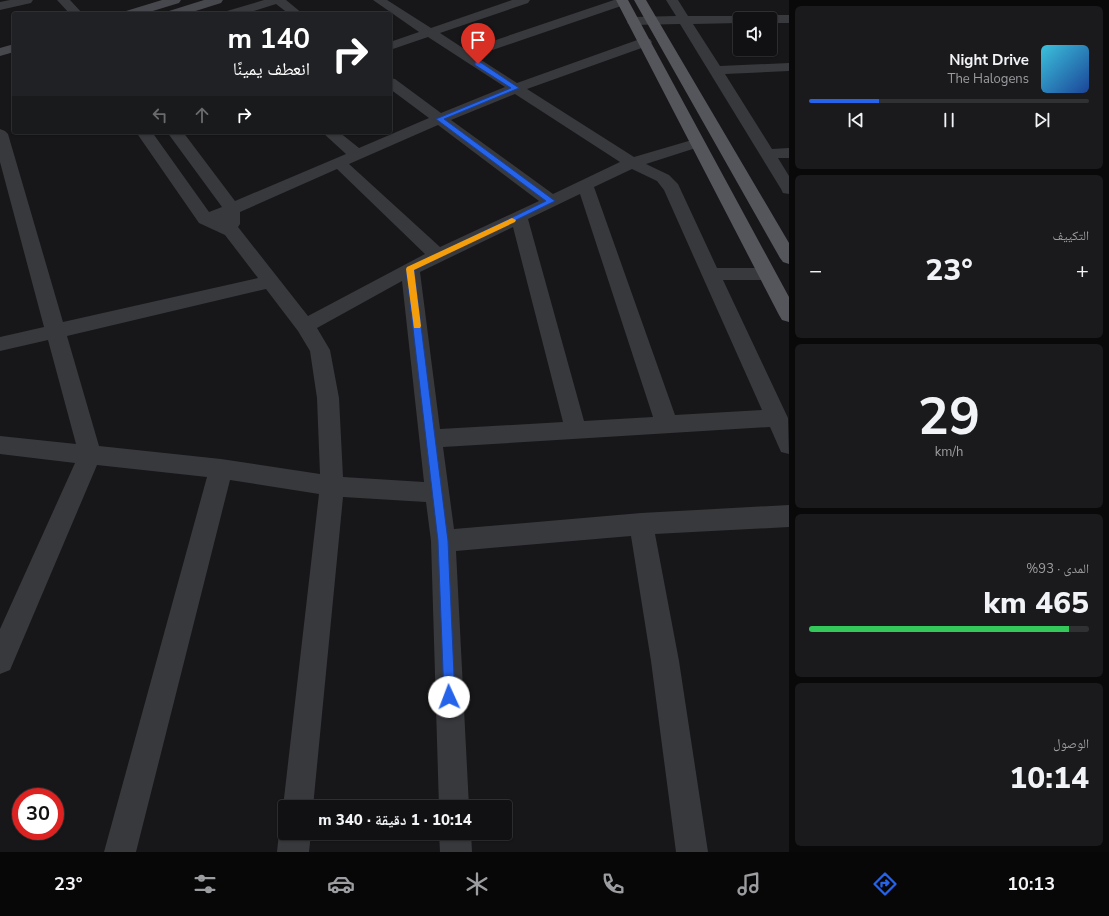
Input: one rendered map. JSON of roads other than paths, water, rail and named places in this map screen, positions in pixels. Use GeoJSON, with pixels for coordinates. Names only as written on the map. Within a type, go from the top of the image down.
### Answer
{"type":"FeatureCollection","features":[{"type":"Feature","properties":{"kind":"main road"},"geometry":{"type":"LineString","coordinates":[[136,12],[175,0]]}},
{"type":"Feature","properties":{"kind":"main road"},"geometry":{"type":"LineString","coordinates":[[190,12],[217,0]]}},
{"type":"Feature","properties":{"kind":"main road"},"geometry":{"type":"LineString","coordinates":[[640,0],[789,258]]}},
{"type":"Feature","properties":{"kind":"main road"},"geometry":{"type":"LineString","coordinates":[[623,1],[789,315]]}},
{"type":"Feature","properties":{"kind":"main road"},"geometry":{"type":"LineString","coordinates":[[0,52],[12,49]]}},
{"type":"Feature","properties":{"kind":"main road"},"geometry":{"type":"LineString","coordinates":[[0,65],[12,62]]}},
{"type":"Feature","properties":{"kind":"street"},"geometry":{"type":"LineString","coordinates":[[0,6],[27,0]]}},
{"type":"Feature","properties":{"kind":"street"},"geometry":{"type":"LineString","coordinates":[[63,0],[75,12]]}},
{"type":"Feature","properties":{"kind":"street"},"geometry":{"type":"LineString","coordinates":[[238,12],[277,0],[294,12]]}},
{"type":"Feature","properties":{"kind":"street"},"geometry":{"type":"LineString","coordinates":[[379,0],[632,163],[663,178],[672,188],[789,445]]}},
{"type":"Feature","properties":{"kind":"street"},"geometry":{"type":"LineString","coordinates":[[392,45],[524,0]]}},
{"type":"Feature","properties":{"kind":"street"},"geometry":{"type":"LineString","coordinates":[[672,0],[789,189]]}},
{"type":"Feature","properties":{"kind":"street"},"geometry":{"type":"LineString","coordinates":[[465,55],[623,1]]}},
{"type":"Feature","properties":{"kind":"street"},"geometry":{"type":"LineString","coordinates":[[633,21],[733,19]]}},
{"type":"Feature","properties":{"kind":"street"},"geometry":{"type":"LineString","coordinates":[[777,19],[789,19]]}},
{"type":"Feature","properties":{"kind":"street"},"geometry":{"type":"LineString","coordinates":[[145,134],[205,218],[231,220],[338,162],[356,154],[516,88],[645,42]]}},
{"type":"Feature","properties":{"kind":"street"},"geometry":{"type":"LineString","coordinates":[[715,70],[789,67]]}},
{"type":"Feature","properties":{"kind":"street"},"geometry":{"type":"LineString","coordinates":[[392,84],[551,201]]}},
{"type":"Feature","properties":{"kind":"street"},"geometry":{"type":"LineString","coordinates":[[0,131],[12,127]]}},
{"type":"Feature","properties":{"kind":"street"},"geometry":{"type":"LineString","coordinates":[[0,134],[90,454],[2,650]]}},
{"type":"Feature","properties":{"kind":"street"},"geometry":{"type":"LineString","coordinates":[[176,134],[270,282],[305,326],[320,350],[328,398],[332,486],[299,800]]}},
{"type":"Feature","properties":{"kind":"street"},"geometry":{"type":"LineString","coordinates":[[332,134],[356,154]]}},
{"type":"Feature","properties":{"kind":"street"},"geometry":{"type":"LineString","coordinates":[[305,326],[410,269],[632,163],[697,143]]}},
{"type":"Feature","properties":{"kind":"street"},"geometry":{"type":"LineString","coordinates":[[767,154],[789,153]]}},
{"type":"Feature","properties":{"kind":"street"},"geometry":{"type":"LineString","coordinates":[[338,162],[438,256]]}},
{"type":"Feature","properties":{"kind":"street"},"geometry":{"type":"LineString","coordinates":[[585,185],[668,425]]}},
{"type":"Feature","properties":{"kind":"street"},"geometry":{"type":"LineString","coordinates":[[519,217],[576,430]]}},
{"type":"Feature","properties":{"kind":"street"},"geometry":{"type":"LineString","coordinates":[[410,269],[443,541],[454,800]]}},
{"type":"Feature","properties":{"kind":"street"},"geometry":{"type":"LineString","coordinates":[[710,274],[766,274]]}},
{"type":"Feature","properties":{"kind":"street"},"geometry":{"type":"LineString","coordinates":[[0,344],[55,330],[270,282]]}},
{"type":"Feature","properties":{"kind":"street"},"geometry":{"type":"LineString","coordinates":[[430,439],[777,418]]}},
{"type":"Feature","properties":{"kind":"street"},"geometry":{"type":"LineString","coordinates":[[0,445],[221,469],[332,486],[437,493]]}},
{"type":"Feature","properties":{"kind":"street"},"geometry":{"type":"LineString","coordinates":[[120,852],[221,469]]}},
{"type":"Feature","properties":{"kind":"street"},"geometry":{"type":"LineString","coordinates":[[443,541],[640,524],[789,516]]}},
{"type":"Feature","properties":{"kind":"street"},"geometry":{"type":"LineString","coordinates":[[640,524],[665,662],[692,852]]}},
{"type":"Feature","properties":{"kind":"street"},"geometry":{"type":"LineString","coordinates":[[293,852],[294,840]]}},
{"type":"Feature","properties":{"kind":"street"},"geometry":{"type":"LineString","coordinates":[[455,840],[456,852]]}}]}
